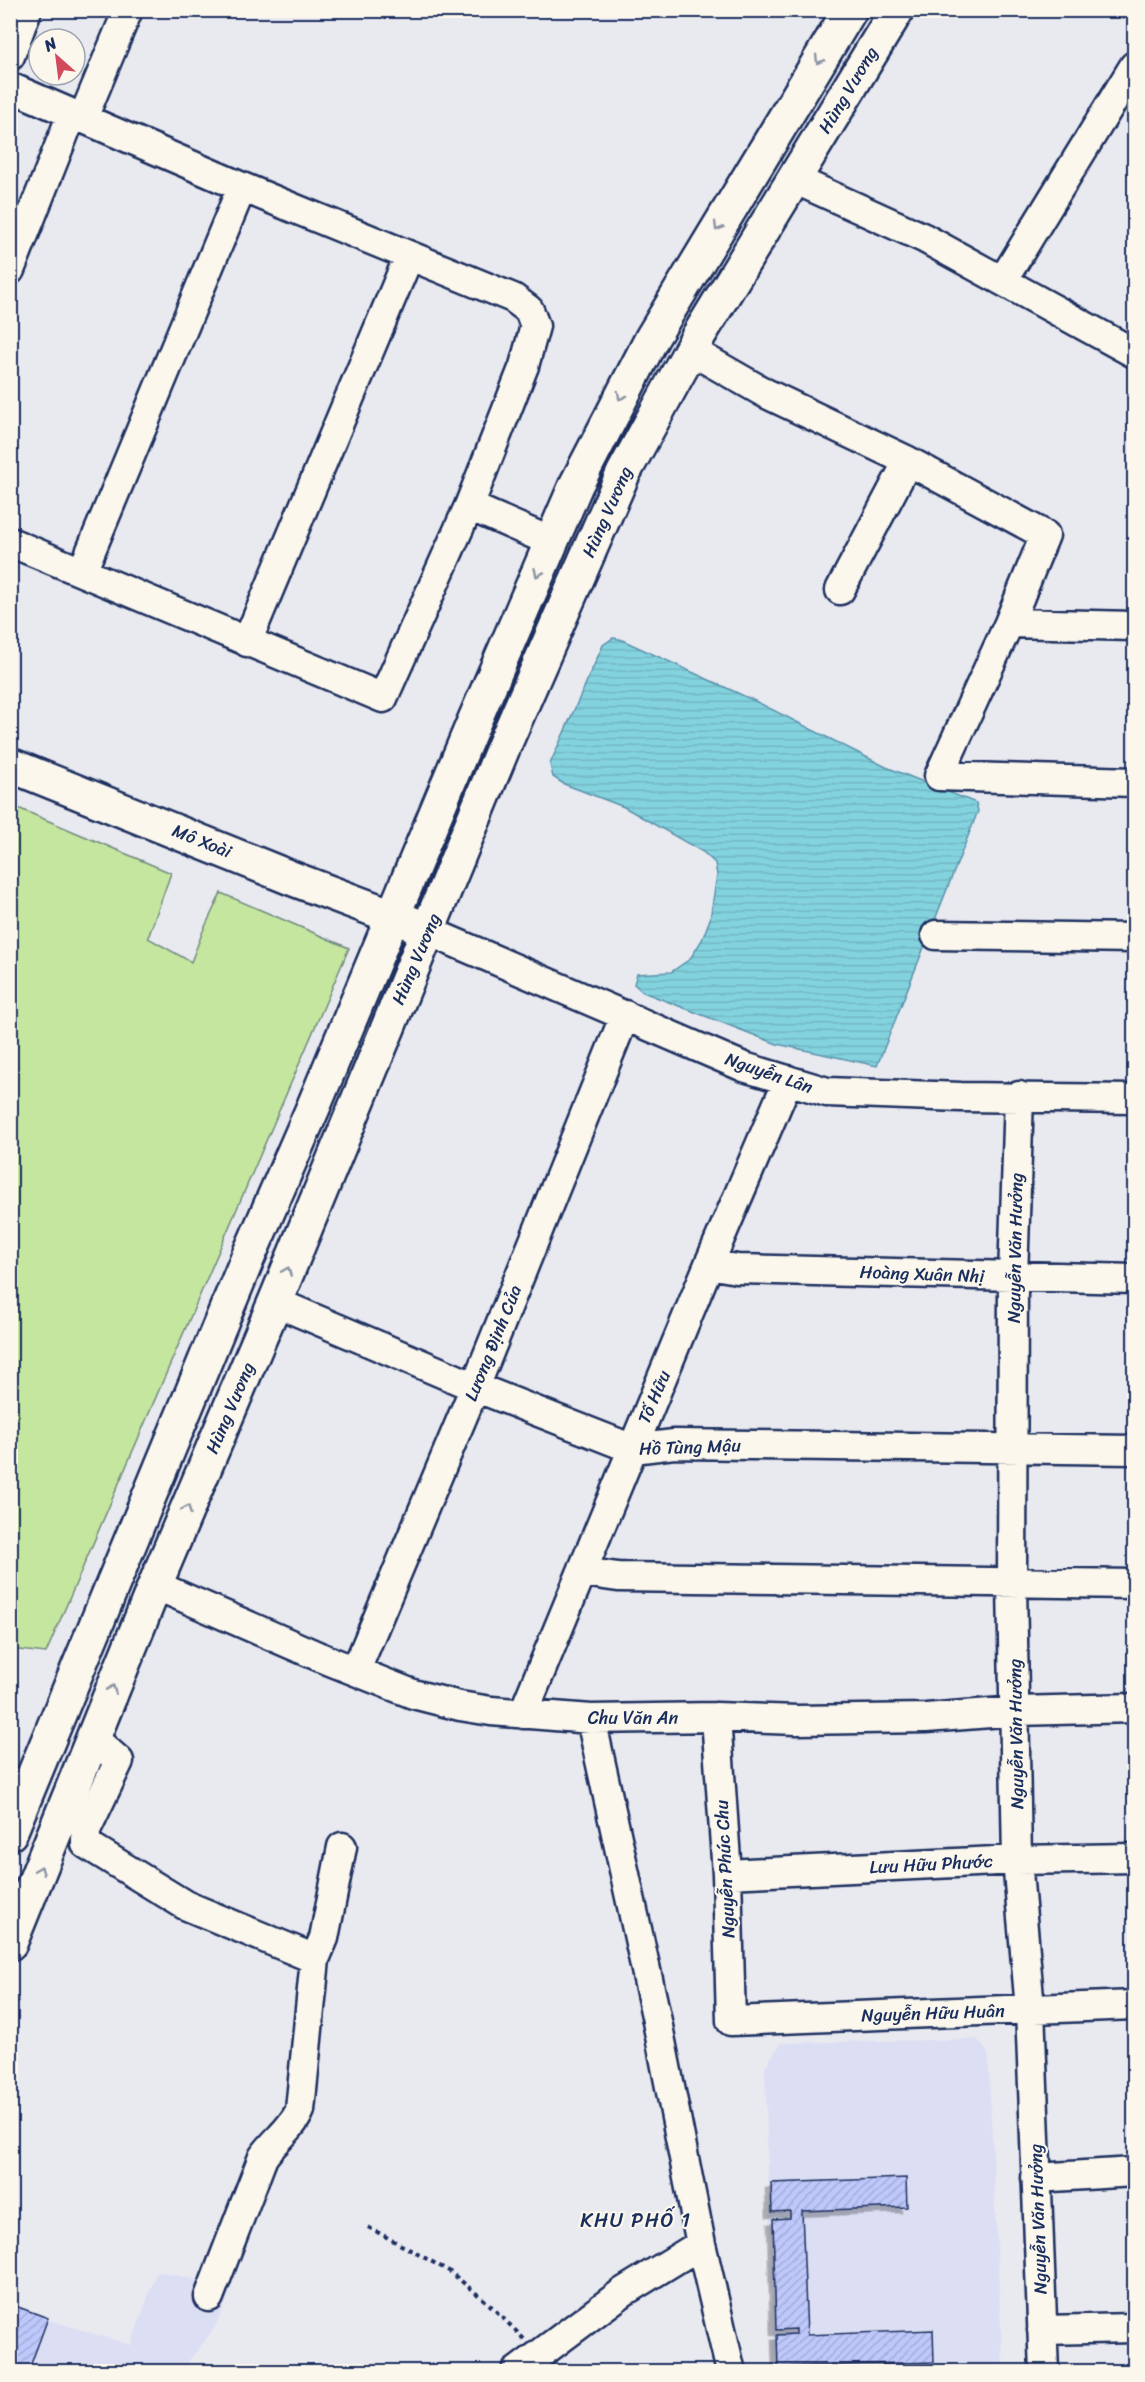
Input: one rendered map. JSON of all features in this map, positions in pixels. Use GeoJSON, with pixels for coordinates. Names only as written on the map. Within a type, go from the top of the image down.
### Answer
{"type":"FeatureCollection","features":[{"type":"Feature","properties":{"kind":"main road","name":"Hùng Vương"},"geometry":{"type":"LineString","coordinates":[[10,1833],[472,724],[596,444],[652,338],[850,10]]}},
{"type":"Feature","properties":{"kind":"main road","name":"Hùng Vương"},"geometry":{"type":"LineString","coordinates":[[10,1943],[155,1585],[275,1302],[504,748],[623,474],[690,350],[897,10]]}},
{"type":"Feature","properties":{"kind":"main road","name":"Mô Xoài"},"geometry":{"type":"LineString","coordinates":[[10,765],[428,931]]}},
{"type":"Feature","properties":{"kind":"street"},"geometry":{"type":"LineString","coordinates":[[10,56],[27,10]]}},
{"type":"Feature","properties":{"kind":"street"},"geometry":{"type":"LineString","coordinates":[[10,270],[128,10]]}},
{"type":"Feature","properties":{"kind":"street"},"geometry":{"type":"LineString","coordinates":[[1003,280],[1134,66]]}},
{"type":"Feature","properties":{"kind":"street"},"geometry":{"type":"LineString","coordinates":[[10,87],[242,187],[513,298],[522,304],[533,318],[535,327],[524,366],[469,506],[383,699],[10,542]]}},
{"type":"Feature","properties":{"kind":"street"},"geometry":{"type":"LineString","coordinates":[[794,179],[924,238],[1134,353]]}},
{"type":"Feature","properties":{"kind":"street"},"geometry":{"type":"LineString","coordinates":[[82,572],[242,187]]}},
{"type":"Feature","properties":{"kind":"street"},"geometry":{"type":"LineString","coordinates":[[247,642],[409,256]]}},
{"type":"Feature","properties":{"kind":"street"},"geometry":{"type":"LineString","coordinates":[[690,350],[765,393],[908,461],[1045,535],[1009,623],[939,776],[1134,782]]}},
{"type":"Feature","properties":{"kind":"street"},"geometry":{"type":"LineString","coordinates":[[840,590],[908,461]]}},
{"type":"Feature","properties":{"kind":"street"},"geometry":{"type":"LineString","coordinates":[[469,506],[552,542]]}},
{"type":"Feature","properties":{"kind":"street"},"geometry":{"type":"LineString","coordinates":[[1009,623],[1134,626]]}},
{"type":"Feature","properties":{"kind":"street","name":"Nguyễn Lân"},"geometry":{"type":"LineString","coordinates":[[428,931],[744,1067],[827,1092],[961,1097],[1134,1099]]}},
{"type":"Feature","properties":{"kind":"street"},"geometry":{"type":"LineString","coordinates":[[936,935],[1134,938]]}},
{"type":"Feature","properties":{"kind":"street","name":"Lương Định Của"},"geometry":{"type":"LineString","coordinates":[[356,1670],[475,1387],[625,1015]]}},
{"type":"Feature","properties":{"kind":"street","name":"Tố Hữu"},"geometry":{"type":"LineString","coordinates":[[523,1714],[709,1264],[788,1080]]}},
{"type":"Feature","properties":{"kind":"street","name":"Nguyễn Văn Hưởng"},"geometry":{"type":"LineString","coordinates":[[1018,1096],[1013,1277],[1012,1584],[1017,1860],[1030,2009],[1044,2372]]}},
{"type":"Feature","properties":{"kind":"street","name":"Hoàng Xuân Nhị"},"geometry":{"type":"LineString","coordinates":[[709,1264],[737,1269],[1134,1279]]}},
{"type":"Feature","properties":{"kind":"street","name":"Hồ Tùng Mậu"},"geometry":{"type":"LineString","coordinates":[[275,1302],[475,1387],[633,1449],[674,1444],[1134,1450]]}},
{"type":"Feature","properties":{"kind":"street"},"geometry":{"type":"LineString","coordinates":[[583,1572],[618,1577],[1134,1584]]}},
{"type":"Feature","properties":{"kind":"street","name":"Chu Văn An"},"geometry":{"type":"LineString","coordinates":[[155,1585],[413,1694],[481,1710],[591,1719],[716,1717],[797,1720],[926,1718],[1016,1711],[1134,1708]]}},
{"type":"Feature","properties":{"kind":"street","name":"Nguyễn Phúc Chu"},"geometry":{"type":"LineString","coordinates":[[716,1717],[727,1874],[731,2021]]}},
{"type":"Feature","properties":{"kind":"street"},"geometry":{"type":"LineString","coordinates":[[591,1719],[658,2026],[701,2244],[731,2372]]}},
{"type":"Feature","properties":{"kind":"street"},"geometry":{"type":"LineString","coordinates":[[93,1738],[119,1761],[86,1830],[86,1844],[185,1905],[315,1959]]}},
{"type":"Feature","properties":{"kind":"street"},"geometry":{"type":"LineString","coordinates":[[209,2297],[262,2157],[273,2142],[296,2121],[300,2110],[315,1959],[324,1938],[342,1847]]}},
{"type":"Feature","properties":{"kind":"street","name":"Lưu Hữu Phước"},"geometry":{"type":"LineString","coordinates":[[727,1874],[1017,1860],[1134,1857]]}},
{"type":"Feature","properties":{"kind":"street","name":"Nguyễn Hữu Huân"},"geometry":{"type":"LineString","coordinates":[[731,2021],[1134,2005]]}},
{"type":"Feature","properties":{"kind":"street"},"geometry":{"type":"LineString","coordinates":[[1036,2178],[1134,2172]]}},
{"type":"Feature","properties":{"kind":"street"},"geometry":{"type":"LineString","coordinates":[[516,2372],[623,2292],[701,2244]]}},
{"type":"Feature","properties":{"kind":"street"},"geometry":{"type":"LineString","coordinates":[[1042,2330],[1134,2328]]}},
{"type":"Feature","properties":{"kind":"path"},"geometry":{"type":"LineString","coordinates":[[368,2227],[449,2271],[488,2302],[540,2354]]}},
{"type":"Feature","properties":{"kind":"shaded area"},"geometry":{"type":"Polygon","coordinates":[[[977,2039],[988,2053],[1003,2371],[774,2371],[765,2066],[782,2043],[977,2039]]]}},
{"type":"Feature","properties":{"kind":"shaded area"},"geometry":{"type":"Polygon","coordinates":[[[157,2271],[232,2288],[214,2329],[181,2371],[11,2371],[10,2308],[131,2345],[157,2271]]]}},
{"type":"Feature","properties":{"kind":"green space"},"geometry":{"type":"Polygon","coordinates":[[[11,805],[171,873],[148,938],[191,962],[221,893],[349,948],[46,1653],[10,1649],[11,805]]]}},
{"type":"Feature","properties":{"kind":"water"},"geometry":{"type":"Polygon","coordinates":[[[613,638],[620,639],[755,701],[886,767],[976,803],[978,811],[877,1066],[777,1044],[643,992],[634,984],[637,974],[671,972],[690,959],[702,940],[710,919],[717,875],[715,863],[703,852],[624,807],[564,784],[553,777],[550,764],[603,645],[613,638]]]}},
{"type":"Feature","properties":{"kind":"building"},"geometry":{"type":"Polygon","coordinates":[[[906,2178],[907,2207],[802,2211],[807,2335],[933,2330],[934,2362],[778,2367],[777,2335],[796,2334],[796,2329],[776,2330],[773,2219],[790,2218],[790,2211],[772,2212],[771,2183],[906,2178]]]}},
{"type":"Feature","properties":{"kind":"building"},"geometry":{"type":"Polygon","coordinates":[[[10,2304],[48,2318],[28,2372],[10,2372],[10,2304]]]}},
{"type":"Feature","properties":{"kind":"district","name":"KHU PHỐ 1"},"geometry":{"type":"Point","coordinates":[636,2220]}}]}
